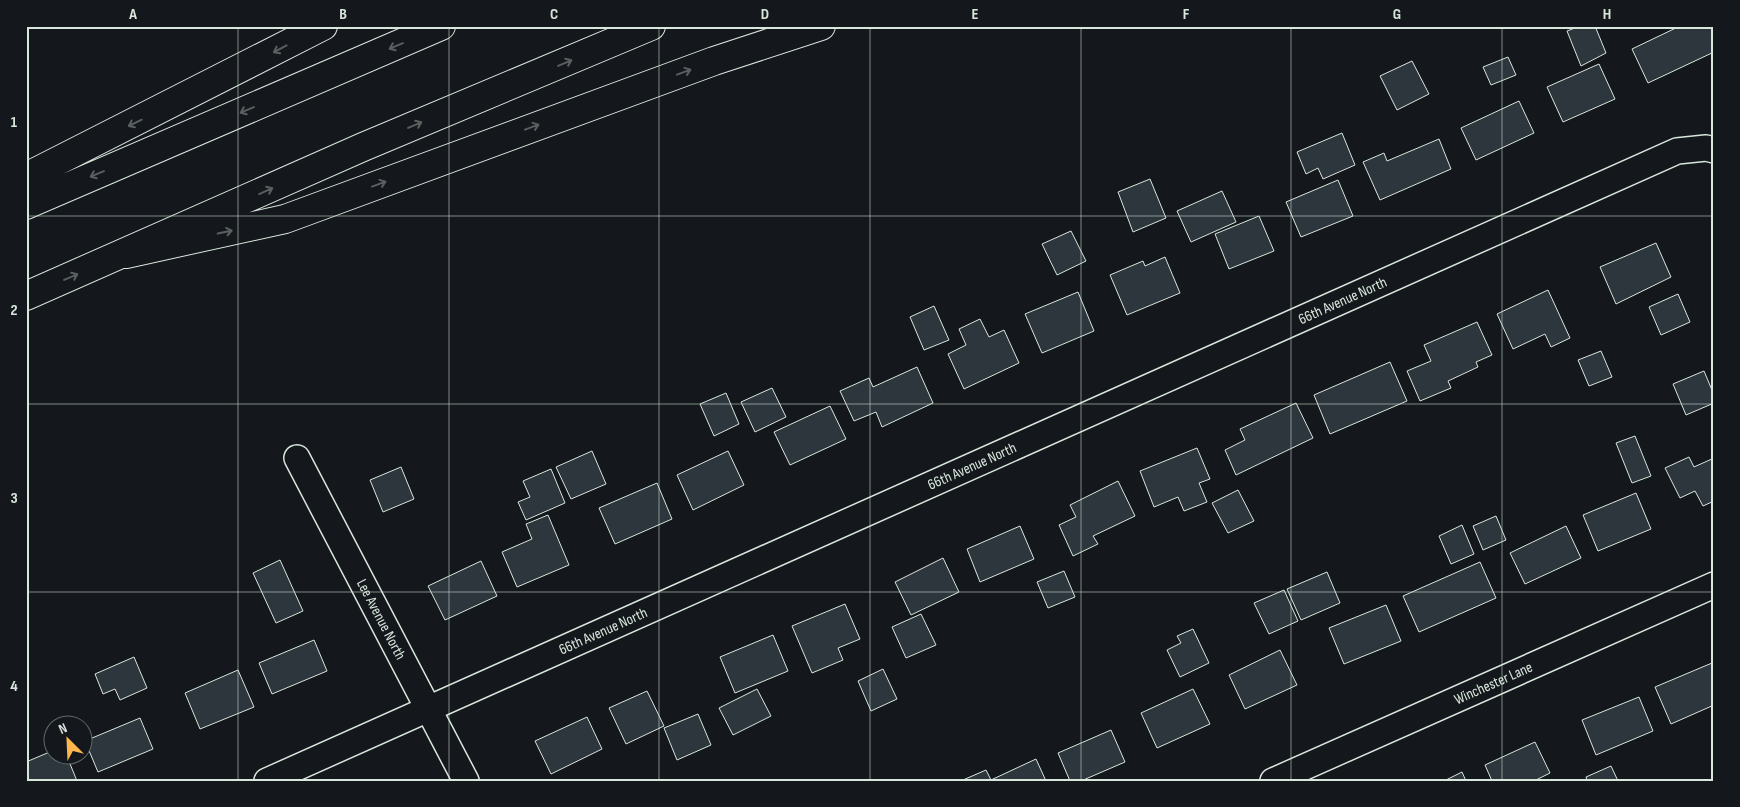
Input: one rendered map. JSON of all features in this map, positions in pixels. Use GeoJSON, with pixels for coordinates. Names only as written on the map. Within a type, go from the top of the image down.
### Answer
{"type":"FeatureCollection","features":[{"type":"Feature","properties":{"kind":"highway"},"geometry":{"type":"LineString","coordinates":[[26,177],[323,26]]}},
{"type":"Feature","properties":{"kind":"highway"},"geometry":{"type":"LineString","coordinates":[[26,205],[441,26]]}},
{"type":"Feature","properties":{"kind":"highway"},"geometry":{"type":"LineString","coordinates":[[26,296],[126,254],[363,147],[651,26]]}},
{"type":"Feature","properties":{"kind":"highway"},"geometry":{"type":"LineString","coordinates":[[126,254],[285,219],[714,61],[821,26]]}},
{"type":"Feature","properties":{"kind":"street","name":"66th Avenue North"},"geometry":{"type":"LineString","coordinates":[[267,781],[1677,151],[1706,148],[1714,150]]}},
{"type":"Feature","properties":{"kind":"street","name":"Lee Avenue North"},"geometry":{"type":"LineString","coordinates":[[297,458],[466,781]]}},
{"type":"Feature","properties":{"kind":"street","name":"Winchester Lane"},"geometry":{"type":"LineString","coordinates":[[1273,781],[1714,585]]}},
{"type":"Feature","properties":{"kind":"building"},"geometry":{"type":"Polygon","coordinates":[[[1580,26],[1595,26],[1606,53],[1581,66],[1567,31],[1580,26]]]}},
{"type":"Feature","properties":{"kind":"building"},"geometry":{"type":"Polygon","coordinates":[[[1680,26],[1712,26],[1714,52],[1648,83],[1632,49],[1680,26]]]}},
{"type":"Feature","properties":{"kind":"building"},"geometry":{"type":"Polygon","coordinates":[[[1508,57],[1516,75],[1491,85],[1483,67],[1508,57]]]}},
{"type":"Feature","properties":{"kind":"building"},"geometry":{"type":"Polygon","coordinates":[[[1412,61],[1429,94],[1397,110],[1380,76],[1412,61]]]}},
{"type":"Feature","properties":{"kind":"building"},"geometry":{"type":"Polygon","coordinates":[[[1599,64],[1615,99],[1563,122],[1547,87],[1599,64]]]}},
{"type":"Feature","properties":{"kind":"building"},"geometry":{"type":"Polygon","coordinates":[[[1519,101],[1534,133],[1476,160],[1461,128],[1519,101]]]}},
{"type":"Feature","properties":{"kind":"building"},"geometry":{"type":"Polygon","coordinates":[[[1342,133],[1355,165],[1323,179],[1318,168],[1306,174],[1297,152],[1342,133]]]}},
{"type":"Feature","properties":{"kind":"building"},"geometry":{"type":"Polygon","coordinates":[[[1439,139],[1451,169],[1380,200],[1363,162],[1384,153],[1387,161],[1439,139]]]}},
{"type":"Feature","properties":{"kind":"building"},"geometry":{"type":"Polygon","coordinates":[[[1150,179],[1166,218],[1133,232],[1118,192],[1150,179]]]}},
{"type":"Feature","properties":{"kind":"building"},"geometry":{"type":"Polygon","coordinates":[[[1338,180],[1353,216],[1301,237],[1286,202],[1338,180]]]}},
{"type":"Feature","properties":{"kind":"building"},"geometry":{"type":"Polygon","coordinates":[[[1222,191],[1236,222],[1191,242],[1177,211],[1222,191]]]}},
{"type":"Feature","properties":{"kind":"building"},"geometry":{"type":"Polygon","coordinates":[[[1259,216],[1274,251],[1229,269],[1215,234],[1259,216]]]}},
{"type":"Feature","properties":{"kind":"building"},"geometry":{"type":"Polygon","coordinates":[[[1071,231],[1086,261],[1057,275],[1042,244],[1071,231]]]}},
{"type":"Feature","properties":{"kind":"building"},"geometry":{"type":"Polygon","coordinates":[[[1656,243],[1671,277],[1616,304],[1600,267],[1656,243]]]}},
{"type":"Feature","properties":{"kind":"building"},"geometry":{"type":"Polygon","coordinates":[[[1165,257],[1180,293],[1127,315],[1110,275],[1143,261],[1145,266],[1165,257]]]}},
{"type":"Feature","properties":{"kind":"building"},"geometry":{"type":"Polygon","coordinates":[[[1548,290],[1570,338],[1551,347],[1545,334],[1513,349],[1497,314],[1548,290]]]}},
{"type":"Feature","properties":{"kind":"building"},"geometry":{"type":"Polygon","coordinates":[[[1078,292],[1094,331],[1042,353],[1025,314],[1078,292]]]}},
{"type":"Feature","properties":{"kind":"building"},"geometry":{"type":"Polygon","coordinates":[[[1678,294],[1690,322],[1661,335],[1649,307],[1678,294]]]}},
{"type":"Feature","properties":{"kind":"building"},"geometry":{"type":"Polygon","coordinates":[[[934,306],[949,340],[924,350],[910,317],[934,306]]]}},
{"type":"Feature","properties":{"kind":"building"},"geometry":{"type":"Polygon","coordinates":[[[980,319],[989,337],[1004,330],[1019,363],[964,389],[948,354],[966,345],[959,329],[980,319]]]}},
{"type":"Feature","properties":{"kind":"building"},"geometry":{"type":"Polygon","coordinates":[[[1477,322],[1492,355],[1476,362],[1478,367],[1448,381],[1451,388],[1420,401],[1407,371],[1431,361],[1424,345],[1477,322]]]}},
{"type":"Feature","properties":{"kind":"building"},"geometry":{"type":"Polygon","coordinates":[[[1601,351],[1612,377],[1589,386],[1578,360],[1601,351]]]}},
{"type":"Feature","properties":{"kind":"building"},"geometry":{"type":"Polygon","coordinates":[[[1390,362],[1407,401],[1330,434],[1314,395],[1390,362]]]}},
{"type":"Feature","properties":{"kind":"building"},"geometry":{"type":"Polygon","coordinates":[[[917,367],[933,403],[882,427],[876,412],[854,421],[840,391],[869,378],[873,387],[917,367]]]}},
{"type":"Feature","properties":{"kind":"building"},"geometry":{"type":"Polygon","coordinates":[[[1704,371],[1714,395],[1714,403],[1686,415],[1673,384],[1704,371]]]}},
{"type":"Feature","properties":{"kind":"building"},"geometry":{"type":"Polygon","coordinates":[[[772,388],[786,417],[755,432],[741,402],[772,388]]]}},
{"type":"Feature","properties":{"kind":"building"},"geometry":{"type":"Polygon","coordinates":[[[726,393],[739,424],[714,436],[700,404],[726,393]]]}},
{"type":"Feature","properties":{"kind":"building"},"geometry":{"type":"Polygon","coordinates":[[[1296,403],[1313,438],[1236,475],[1225,450],[1245,440],[1240,429],[1296,403]]]}},
{"type":"Feature","properties":{"kind":"building"},"geometry":{"type":"Polygon","coordinates":[[[830,406],[846,439],[790,465],[774,432],[830,406]]]}},
{"type":"Feature","properties":{"kind":"building"},"geometry":{"type":"Polygon","coordinates":[[[1635,436],[1651,476],[1632,483],[1616,443],[1635,436]]]}},
{"type":"Feature","properties":{"kind":"building"},"geometry":{"type":"Polygon","coordinates":[[[1197,448],[1210,479],[1199,483],[1207,502],[1184,511],[1178,497],[1154,507],[1140,471],[1197,448]]]}},
{"type":"Feature","properties":{"kind":"building"},"geometry":{"type":"Polygon","coordinates":[[[592,451],[606,484],[571,499],[556,467],[592,451]]]}},
{"type":"Feature","properties":{"kind":"building"},"geometry":{"type":"Polygon","coordinates":[[[728,451],[744,485],[693,510],[677,475],[728,451]]]}},
{"type":"Feature","properties":{"kind":"building"},"geometry":{"type":"Polygon","coordinates":[[[1689,457],[1694,467],[1714,458],[1714,501],[1703,506],[1695,491],[1680,498],[1665,468],[1689,457]]]}},
{"type":"Feature","properties":{"kind":"building"},"geometry":{"type":"Polygon","coordinates":[[[401,467],[414,499],[383,512],[370,480],[401,467]]]}},
{"type":"Feature","properties":{"kind":"building"},"geometry":{"type":"Polygon","coordinates":[[[551,469],[565,503],[526,520],[518,502],[530,497],[523,481],[551,469]]]}},
{"type":"Feature","properties":{"kind":"building"},"geometry":{"type":"Polygon","coordinates":[[[1118,481],[1135,516],[1093,536],[1098,544],[1073,556],[1059,525],[1076,517],[1070,505],[1118,481]]]}},
{"type":"Feature","properties":{"kind":"building"},"geometry":{"type":"Polygon","coordinates":[[[657,483],[672,519],[615,544],[599,508],[657,483]]]}},
{"type":"Feature","properties":{"kind":"building"},"geometry":{"type":"Polygon","coordinates":[[[1238,490],[1254,521],[1228,533],[1212,503],[1238,490]]]}},
{"type":"Feature","properties":{"kind":"building"},"geometry":{"type":"Polygon","coordinates":[[[1636,493],[1651,529],[1598,551],[1583,515],[1636,493]]]}},
{"type":"Feature","properties":{"kind":"building"},"geometry":{"type":"Polygon","coordinates":[[[548,515],[569,565],[517,587],[502,552],[532,539],[526,524],[548,515]]]}},
{"type":"Feature","properties":{"kind":"building"},"geometry":{"type":"Polygon","coordinates":[[[1496,516],[1506,540],[1483,550],[1473,526],[1496,516]]]}},
{"type":"Feature","properties":{"kind":"building"},"geometry":{"type":"Polygon","coordinates":[[[1462,525],[1474,554],[1451,564],[1439,536],[1462,525]]]}},
{"type":"Feature","properties":{"kind":"building"},"geometry":{"type":"Polygon","coordinates":[[[1020,526],[1034,559],[980,582],[967,549],[1020,526]]]}},
{"type":"Feature","properties":{"kind":"building"},"geometry":{"type":"Polygon","coordinates":[[[1566,526],[1581,558],[1525,584],[1510,553],[1566,526]]]}},
{"type":"Feature","properties":{"kind":"building"},"geometry":{"type":"Polygon","coordinates":[[[943,558],[959,592],[911,615],[895,582],[943,558]]]}},
{"type":"Feature","properties":{"kind":"building"},"geometry":{"type":"Polygon","coordinates":[[[280,560],[303,611],[276,623],[253,573],[280,560]]]}},
{"type":"Feature","properties":{"kind":"building"},"geometry":{"type":"Polygon","coordinates":[[[481,561],[497,596],[445,620],[428,586],[481,561]]]}},
{"type":"Feature","properties":{"kind":"building"},"geometry":{"type":"Polygon","coordinates":[[[1480,562],[1496,598],[1419,632],[1403,596],[1480,562]]]}},
{"type":"Feature","properties":{"kind":"building"},"geometry":{"type":"Polygon","coordinates":[[[1064,571],[1075,597],[1048,608],[1037,582],[1064,571]]]}},
{"type":"Feature","properties":{"kind":"building"},"geometry":{"type":"Polygon","coordinates":[[[1327,572],[1340,603],[1301,620],[1287,589],[1327,572]]]}},
{"type":"Feature","properties":{"kind":"building"},"geometry":{"type":"Polygon","coordinates":[[[1284,590],[1298,621],[1269,634],[1254,603],[1284,590]]]}},
{"type":"Feature","properties":{"kind":"building"},"geometry":{"type":"Polygon","coordinates":[[[845,604],[860,639],[838,648],[843,660],[812,673],[792,626],[845,604]]]}},
{"type":"Feature","properties":{"kind":"building"},"geometry":{"type":"Polygon","coordinates":[[[1386,605],[1401,641],[1344,664],[1329,628],[1386,605]]]}},
{"type":"Feature","properties":{"kind":"building"},"geometry":{"type":"Polygon","coordinates":[[[921,614],[936,645],[906,658],[892,627],[921,614]]]}},
{"type":"Feature","properties":{"kind":"building"},"geometry":{"type":"Polygon","coordinates":[[[1193,629],[1209,663],[1180,677],[1167,650],[1181,643],[1177,636],[1193,629]]]}},
{"type":"Feature","properties":{"kind":"building"},"geometry":{"type":"Polygon","coordinates":[[[773,635],[788,671],[735,693],[720,657],[773,635]]]}},
{"type":"Feature","properties":{"kind":"building"},"geometry":{"type":"Polygon","coordinates":[[[314,640],[327,671],[272,694],[259,663],[314,640]]]}},
{"type":"Feature","properties":{"kind":"building"},"geometry":{"type":"Polygon","coordinates":[[[1280,650],[1297,685],[1245,709],[1229,675],[1280,650]]]}},
{"type":"Feature","properties":{"kind":"building"},"geometry":{"type":"Polygon","coordinates":[[[134,657],[147,688],[120,700],[115,689],[103,694],[95,674],[134,657]]]}},
{"type":"Feature","properties":{"kind":"building"},"geometry":{"type":"Polygon","coordinates":[[[1712,663],[1714,705],[1671,724],[1655,687],[1712,663]]]}},
{"type":"Feature","properties":{"kind":"building"},"geometry":{"type":"Polygon","coordinates":[[[883,669],[897,699],[871,711],[858,681],[883,669]]]}},
{"type":"Feature","properties":{"kind":"building"},"geometry":{"type":"Polygon","coordinates":[[[238,670],[254,707],[200,729],[185,693],[238,670]]]}},
{"type":"Feature","properties":{"kind":"building"},"geometry":{"type":"Polygon","coordinates":[[[757,689],[771,716],[733,735],[719,708],[757,689]]]}},
{"type":"Feature","properties":{"kind":"building"},"geometry":{"type":"Polygon","coordinates":[[[1193,689],[1210,724],[1157,748],[1141,713],[1193,689]]]}},
{"type":"Feature","properties":{"kind":"building"},"geometry":{"type":"Polygon","coordinates":[[[647,691],[664,726],[626,744],[609,708],[647,691]]]}},
{"type":"Feature","properties":{"kind":"building"},"geometry":{"type":"Polygon","coordinates":[[[1639,697],[1653,731],[1596,755],[1582,720],[1639,697]]]}},
{"type":"Feature","properties":{"kind":"building"},"geometry":{"type":"Polygon","coordinates":[[[698,714],[711,745],[677,760],[664,728],[698,714]]]}},
{"type":"Feature","properties":{"kind":"building"},"geometry":{"type":"Polygon","coordinates":[[[587,717],[602,749],[551,774],[535,741],[587,717]]]}},
{"type":"Feature","properties":{"kind":"building"},"geometry":{"type":"Polygon","coordinates":[[[140,718],[153,749],[98,772],[92,758],[92,738],[140,718]]]}},
{"type":"Feature","properties":{"kind":"building"},"geometry":{"type":"Polygon","coordinates":[[[1111,730],[1125,762],[1081,781],[1070,781],[1058,753],[1111,730]]]}},
{"type":"Feature","properties":{"kind":"building"},"geometry":{"type":"Polygon","coordinates":[[[1535,742],[1550,773],[1534,781],[1492,781],[1485,765],[1535,742]]]}},
{"type":"Feature","properties":{"kind":"building"},"geometry":{"type":"Polygon","coordinates":[[[42,755],[42,764],[70,764],[77,781],[26,781],[26,762],[42,755]]]}},
{"type":"Feature","properties":{"kind":"building"},"geometry":{"type":"Polygon","coordinates":[[[1036,759],[1046,781],[963,780],[986,770],[991,780],[1036,759]]]}},
{"type":"Feature","properties":{"kind":"building"},"geometry":{"type":"Polygon","coordinates":[[[1611,766],[1618,781],[1587,781],[1586,777],[1611,766]]]}},
{"type":"Feature","properties":{"kind":"building"},"geometry":{"type":"Polygon","coordinates":[[[1462,772],[1466,781],[1444,781],[1462,772]]]}}]}
